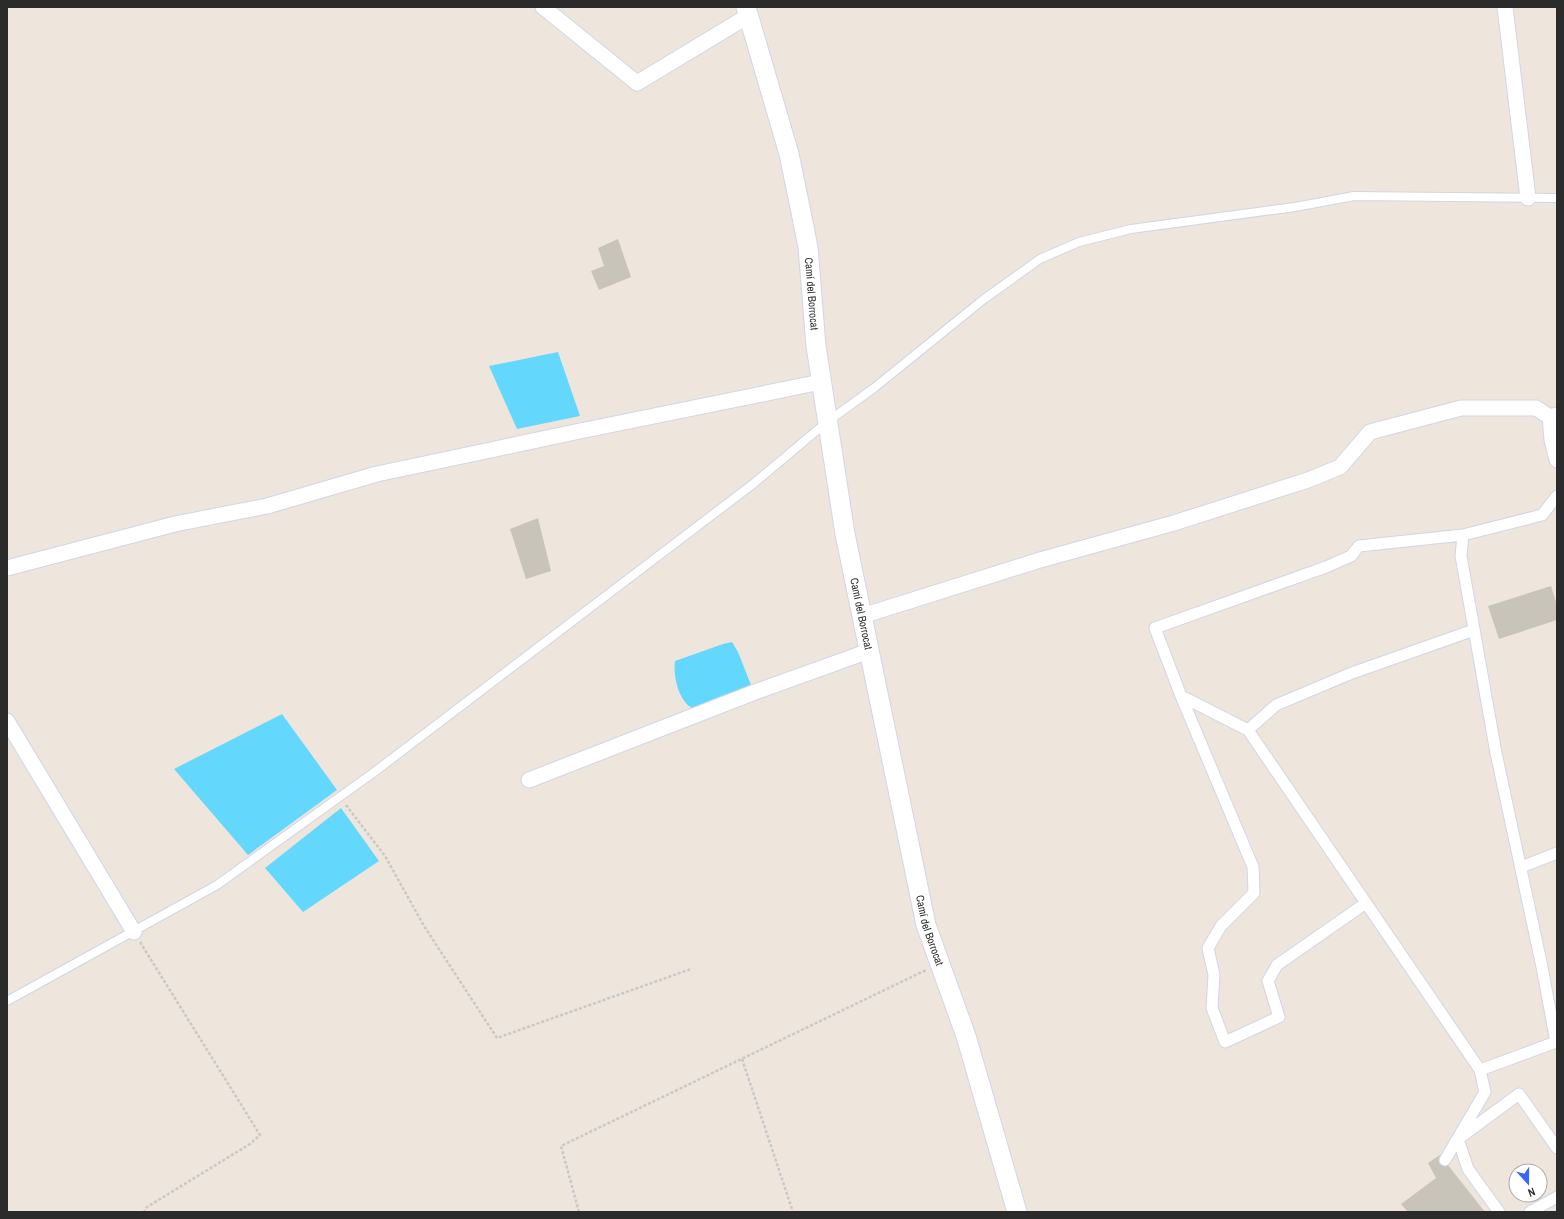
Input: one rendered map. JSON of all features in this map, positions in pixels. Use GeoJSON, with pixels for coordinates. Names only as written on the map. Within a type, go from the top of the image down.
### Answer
{"type":"FeatureCollection","features":[{"type":"Feature","properties":{"kind":"street"},"geometry":{"type":"LineString","coordinates":[[543,7],[637,83],[747,12]]}},
{"type":"Feature","properties":{"kind":"street"},"geometry":{"type":"LineString","coordinates":[[1505,7],[1528,198]]}},
{"type":"Feature","properties":{"kind":"street","name":"Camí del Borrocat"},"geometry":{"type":"LineString","coordinates":[[747,12],[789,154],[808,247],[816,346],[845,534],[926,925],[966,1036],[1017,1212]]}},
{"type":"Feature","properties":{"kind":"street"},"geometry":{"type":"LineString","coordinates":[[7,568],[175,524],[267,506],[377,474],[587,429],[821,382]]}},
{"type":"Feature","properties":{"kind":"street"},"geometry":{"type":"LineString","coordinates":[[862,616],[1040,560],[1174,523],[1308,480],[1340,467],[1370,432],[1461,408],[1536,408],[1554,416],[1552,440],[1557,460]]}},
{"type":"Feature","properties":{"kind":"street"},"geometry":{"type":"LineString","coordinates":[[1366,903],[1277,965],[1268,981],[1279,1017],[1226,1042],[1212,1008],[1214,975],[1208,948],[1221,926],[1254,893],[1253,867],[1181,696],[1155,628],[1326,567],[1351,556],[1359,546],[1463,535],[1542,515],[1557,496]]}},
{"type":"Feature","properties":{"kind":"street"},"geometry":{"type":"LineString","coordinates":[[1463,535],[1461,556],[1496,753],[1542,966],[1556,1041],[1480,1070]]}},
{"type":"Feature","properties":{"kind":"street"},"geometry":{"type":"LineString","coordinates":[[1248,730],[1276,705],[1352,673],[1474,630]]}},
{"type":"Feature","properties":{"kind":"street"},"geometry":{"type":"LineString","coordinates":[[529,780],[755,692],[869,651]]}},
{"type":"Feature","properties":{"kind":"street"},"geometry":{"type":"LineString","coordinates":[[1181,696],[1248,730],[1480,1070],[1485,1092],[1445,1160]]}},
{"type":"Feature","properties":{"kind":"street"},"geometry":{"type":"LineString","coordinates":[[7,721],[134,932]]}},
{"type":"Feature","properties":{"kind":"street"},"geometry":{"type":"LineString","coordinates":[[1521,867],[1557,853]]}},
{"type":"Feature","properties":{"kind":"street"},"geometry":{"type":"LineString","coordinates":[[1458,1139],[1519,1094],[1557,1148]]}},
{"type":"Feature","properties":{"kind":"street"},"geometry":{"type":"LineString","coordinates":[[1458,1139],[1468,1169],[1499,1212]]}},
{"type":"Feature","properties":{"kind":"street"},"geometry":{"type":"LineString","coordinates":[[1530,1212],[1557,1197]]}},
{"type":"Feature","properties":{"kind":"lane"},"geometry":{"type":"LineString","coordinates":[[7,1001],[217,885],[340,797],[753,484],[827,422],[874,388],[984,299],[1040,259],[1078,242],[1131,229],[1295,207],[1354,196],[1557,198]]}},
{"type":"Feature","properties":{"kind":"path"},"geometry":{"type":"LineString","coordinates":[[340,797],[385,856],[424,926],[497,1038],[691,969]]}},
{"type":"Feature","properties":{"kind":"path"},"geometry":{"type":"LineString","coordinates":[[134,932],[260,1135],[250,1144],[147,1208],[144,1212]]}},
{"type":"Feature","properties":{"kind":"path"},"geometry":{"type":"LineString","coordinates":[[579,1212],[560,1146],[939,964]]}},
{"type":"Feature","properties":{"kind":"path"},"geometry":{"type":"LineString","coordinates":[[742,1059],[793,1212]]}},
{"type":"Feature","properties":{"kind":"water"},"geometry":{"type":"Polygon","coordinates":[[[558,352],[580,416],[517,429],[489,366],[558,352]]]}},
{"type":"Feature","properties":{"kind":"water"},"geometry":{"type":"Polygon","coordinates":[[[732,642],[738,652],[751,685],[712,702],[692,708],[683,699],[680,693],[676,680],[675,661],[732,642]]]}},
{"type":"Feature","properties":{"kind":"water"},"geometry":{"type":"Polygon","coordinates":[[[282,714],[337,790],[248,855],[174,769],[282,714]]]}},
{"type":"Feature","properties":{"kind":"water"},"geometry":{"type":"Polygon","coordinates":[[[341,808],[379,861],[303,912],[265,868],[341,808]]]}},
{"type":"Feature","properties":{"kind":"building"},"geometry":{"type":"Polygon","coordinates":[[[618,239],[631,277],[599,290],[591,271],[604,266],[598,248],[618,239]]]}},
{"type":"Feature","properties":{"kind":"building"},"geometry":{"type":"Polygon","coordinates":[[[538,518],[551,571],[526,579],[510,529],[538,518]]]}},
{"type":"Feature","properties":{"kind":"building"},"geometry":{"type":"Polygon","coordinates":[[[1551,586],[1557,605],[1557,620],[1499,639],[1488,606],[1551,586]]]}},
{"type":"Feature","properties":{"kind":"building"},"geometry":{"type":"Polygon","coordinates":[[[1440,1155],[1485,1212],[1408,1212],[1401,1204],[1436,1178],[1428,1163],[1440,1155]]]}}]}
